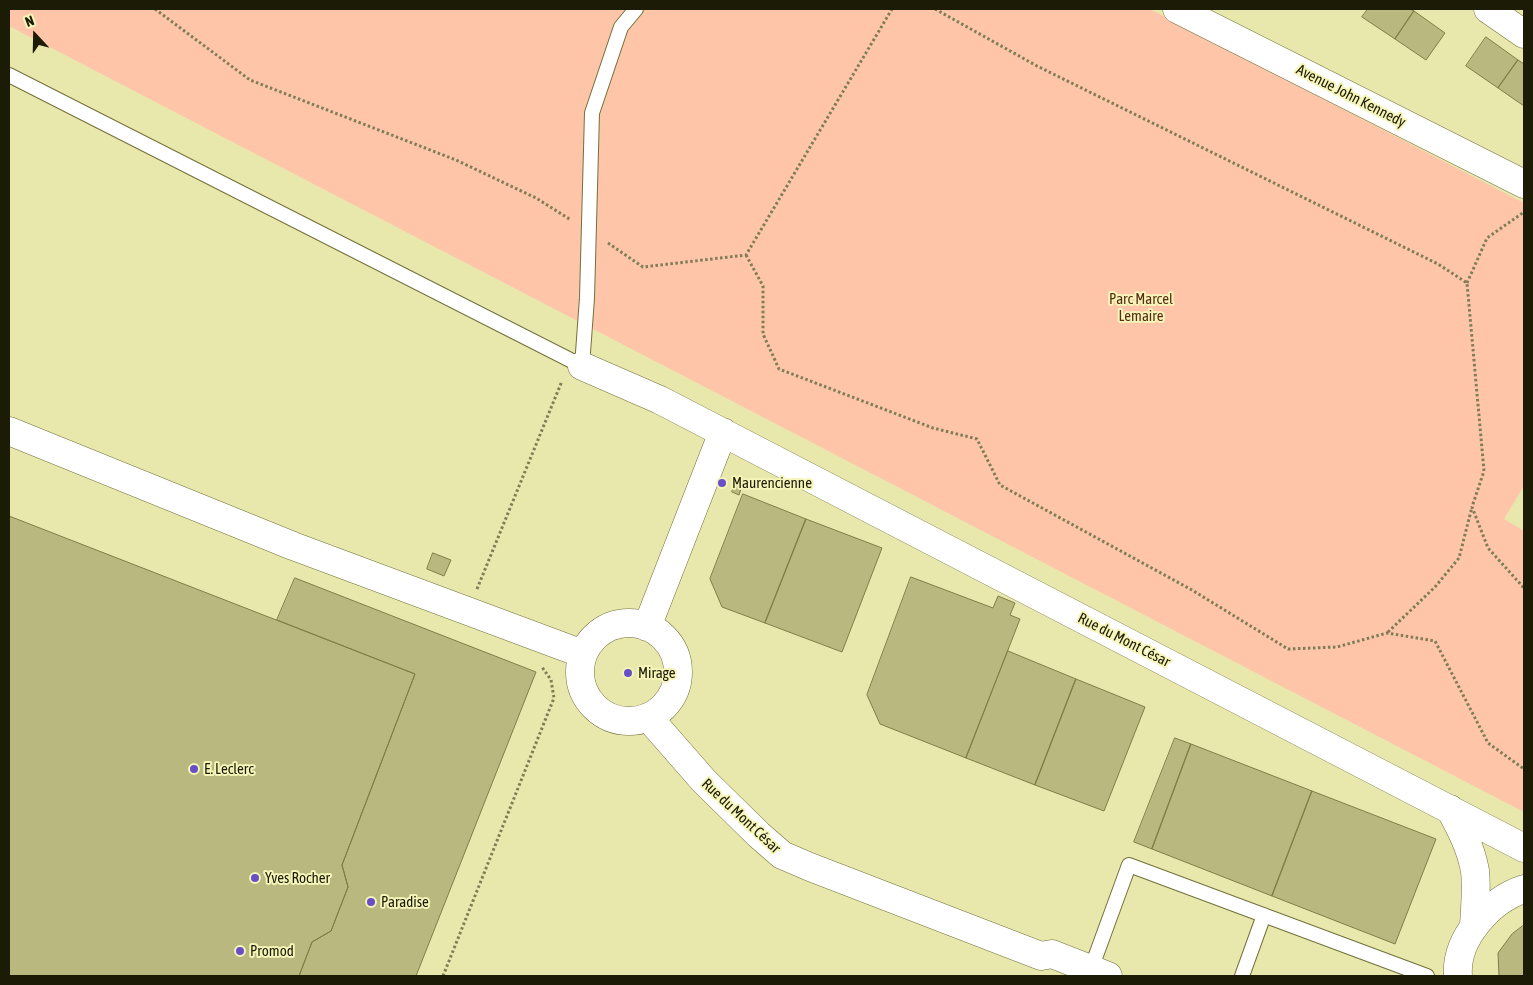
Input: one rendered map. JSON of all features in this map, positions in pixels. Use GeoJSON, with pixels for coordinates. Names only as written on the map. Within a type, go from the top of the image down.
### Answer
{"type":"FeatureCollection","features":[{"type":"Feature","properties":{"kind":"street","name":"Avenue John Kennedy"},"geometry":{"type":"LineString","coordinates":[[1177,9],[1524,184]]}},
{"type":"Feature","properties":{"kind":"street"},"geometry":{"type":"LineString","coordinates":[[1488,9],[1524,34]]}},
{"type":"Feature","properties":{"kind":"street","name":"Rue du Mont César"},"geometry":{"type":"LineString","coordinates":[[576,363],[660,400],[723,432],[1524,848]]}},
{"type":"Feature","properties":{"kind":"street"},"geometry":{"type":"LineString","coordinates":[[9,431],[283,542],[583,654]]}},
{"type":"Feature","properties":{"kind":"street"},"geometry":{"type":"LineString","coordinates":[[647,627],[723,432]]}},
{"type":"Feature","properties":{"kind":"street"},"geometry":{"type":"LineString","coordinates":[[632,623],[647,627],[661,635],[671,647],[677,663],[677,679],[672,695],[662,708],[648,717],[636,720],[611,718],[598,710],[587,698],[581,684],[580,669],[583,654],[591,641],[602,631],[617,624],[632,623]]}},
{"type":"Feature","properties":{"kind":"street","name":"Rue du Mont César"},"geometry":{"type":"LineString","coordinates":[[648,717],[704,782],[782,855],[1041,956],[1052,954],[1100,973]]}},
{"type":"Feature","properties":{"kind":"street"},"geometry":{"type":"LineString","coordinates":[[1450,809],[1466,839],[1475,871],[1474,926]]}},
{"type":"Feature","properties":{"kind":"street"},"geometry":{"type":"LineString","coordinates":[[1458,976],[1463,947],[1474,926],[1494,905],[1524,889]]}},
{"type":"Feature","properties":{"kind":"street"},"geometry":{"type":"LineString","coordinates":[[1041,956],[1061,976]]}},
{"type":"Feature","properties":{"kind":"lane"},"geometry":{"type":"LineString","coordinates":[[9,75],[576,363],[587,298],[592,113],[621,27],[636,9]]}},
{"type":"Feature","properties":{"kind":"lane"},"geometry":{"type":"LineString","coordinates":[[1100,973],[1129,865],[1427,976]]}},
{"type":"Feature","properties":{"kind":"lane"},"geometry":{"type":"LineString","coordinates":[[1242,976],[1264,915]]}},
{"type":"Feature","properties":{"kind":"path"},"geometry":{"type":"LineString","coordinates":[[155,9],[250,80],[456,160],[536,198],[643,267],[746,255]]}},
{"type":"Feature","properties":{"kind":"path"},"geometry":{"type":"LineString","coordinates":[[746,255],[892,9]]}},
{"type":"Feature","properties":{"kind":"path"},"geometry":{"type":"LineString","coordinates":[[935,9],[1037,66],[1438,264],[1467,283]]}},
{"type":"Feature","properties":{"kind":"path"},"geometry":{"type":"LineString","coordinates":[[1387,633],[1435,587],[1460,558],[1472,506],[1484,471],[1467,283],[1488,238],[1524,212]]}},
{"type":"Feature","properties":{"kind":"path"},"geometry":{"type":"LineString","coordinates":[[746,255],[763,286],[763,334],[779,370],[932,428],[977,439],[1000,485],[1192,590],[1288,649],[1337,647],[1387,633],[1435,641],[1488,743],[1524,769]]}},
{"type":"Feature","properties":{"kind":"path"},"geometry":{"type":"LineString","coordinates":[[468,611],[576,363]]}},
{"type":"Feature","properties":{"kind":"path"},"geometry":{"type":"LineString","coordinates":[[1472,506],[1488,548],[1524,588]]}},
{"type":"Feature","properties":{"kind":"path"},"geometry":{"type":"LineString","coordinates":[[443,976],[554,698],[551,680],[537,661]]}},
{"type":"Feature","properties":{"kind":"green space","name":"Parc Marcel Lemaire"},"geometry":{"type":"Polygon","coordinates":[[[9,9],[1150,9],[1524,203],[1524,486],[1504,519],[1524,531],[1524,812],[9,26],[9,9]]]}},
{"type":"Feature","properties":{"kind":"building"},"geometry":{"type":"Polygon","coordinates":[[[1368,9],[1410,9],[1414,11],[1395,39],[1362,17],[1368,9]]]}},
{"type":"Feature","properties":{"kind":"building"},"geometry":{"type":"Polygon","coordinates":[[[1414,11],[1445,33],[1426,60],[1395,39],[1414,11]]]}},
{"type":"Feature","properties":{"kind":"building"},"geometry":{"type":"Polygon","coordinates":[[[1486,37],[1518,60],[1498,88],[1466,66],[1486,37]]]}},
{"type":"Feature","properties":{"kind":"building"},"geometry":{"type":"Polygon","coordinates":[[[1518,60],[1524,64],[1524,106],[1498,88],[1518,60]]]}},
{"type":"Feature","properties":{"kind":"building"},"geometry":{"type":"Polygon","coordinates":[[[737,478],[744,480],[739,495],[732,492],[737,478]]]}},
{"type":"Feature","properties":{"kind":"building"},"geometry":{"type":"Polygon","coordinates":[[[743,494],[806,519],[765,623],[722,607],[710,579],[743,494]]]}},
{"type":"Feature","properties":{"kind":"building","name":"E. Leclerc"},"geometry":{"type":"Polygon","coordinates":[[[9,516],[415,674],[342,865],[348,887],[331,931],[312,942],[299,976],[9,976],[9,516]]]}},
{"type":"Feature","properties":{"kind":"building"},"geometry":{"type":"Polygon","coordinates":[[[806,519],[882,548],[842,652],[765,623],[806,519]]]}},
{"type":"Feature","properties":{"kind":"building"},"geometry":{"type":"Polygon","coordinates":[[[433,553],[451,560],[444,576],[427,569],[433,553]]]}},
{"type":"Feature","properties":{"kind":"building"},"geometry":{"type":"Polygon","coordinates":[[[911,577],[993,608],[998,596],[1015,603],[1010,615],[1020,619],[966,758],[880,724],[867,695],[911,577]]]}},
{"type":"Feature","properties":{"kind":"building"},"geometry":{"type":"Polygon","coordinates":[[[295,578],[536,672],[416,976],[299,976],[312,942],[331,931],[348,887],[342,865],[415,674],[277,620],[295,578]]]}},
{"type":"Feature","properties":{"kind":"building"},"geometry":{"type":"Polygon","coordinates":[[[1008,651],[1076,679],[1035,785],[966,758],[1008,651]]]}},
{"type":"Feature","properties":{"kind":"building"},"geometry":{"type":"Polygon","coordinates":[[[1076,679],[1145,707],[1104,811],[1035,785],[1076,679]]]}},
{"type":"Feature","properties":{"kind":"building"},"geometry":{"type":"Polygon","coordinates":[[[1175,738],[1191,744],[1152,849],[1134,842],[1175,738]]]}},
{"type":"Feature","properties":{"kind":"building"},"geometry":{"type":"Polygon","coordinates":[[[1191,744],[1312,791],[1272,896],[1152,849],[1191,744]]]}},
{"type":"Feature","properties":{"kind":"building"},"geometry":{"type":"Polygon","coordinates":[[[1312,791],[1436,839],[1395,944],[1272,896],[1312,791]]]}},
{"type":"Feature","properties":{"kind":"building"},"geometry":{"type":"Polygon","coordinates":[[[1523,926],[1524,976],[1499,976],[1498,953],[1512,934],[1523,926]]]}},
{"type":"Feature","properties":{"kind":"place","name":"Maurencienne"},"geometry":{"type":"Point","coordinates":[722,483]}},
{"type":"Feature","properties":{"kind":"place","name":"Mirage"},"geometry":{"type":"Point","coordinates":[628,673]}},
{"type":"Feature","properties":{"kind":"place","name":"E. Leclerc"},"geometry":{"type":"Point","coordinates":[194,769]}},
{"type":"Feature","properties":{"kind":"place","name":"Yves Rocher"},"geometry":{"type":"Point","coordinates":[255,878]}},
{"type":"Feature","properties":{"kind":"place","name":"Paradise"},"geometry":{"type":"Point","coordinates":[371,902]}},
{"type":"Feature","properties":{"kind":"place","name":"Promod"},"geometry":{"type":"Point","coordinates":[240,951]}}]}
